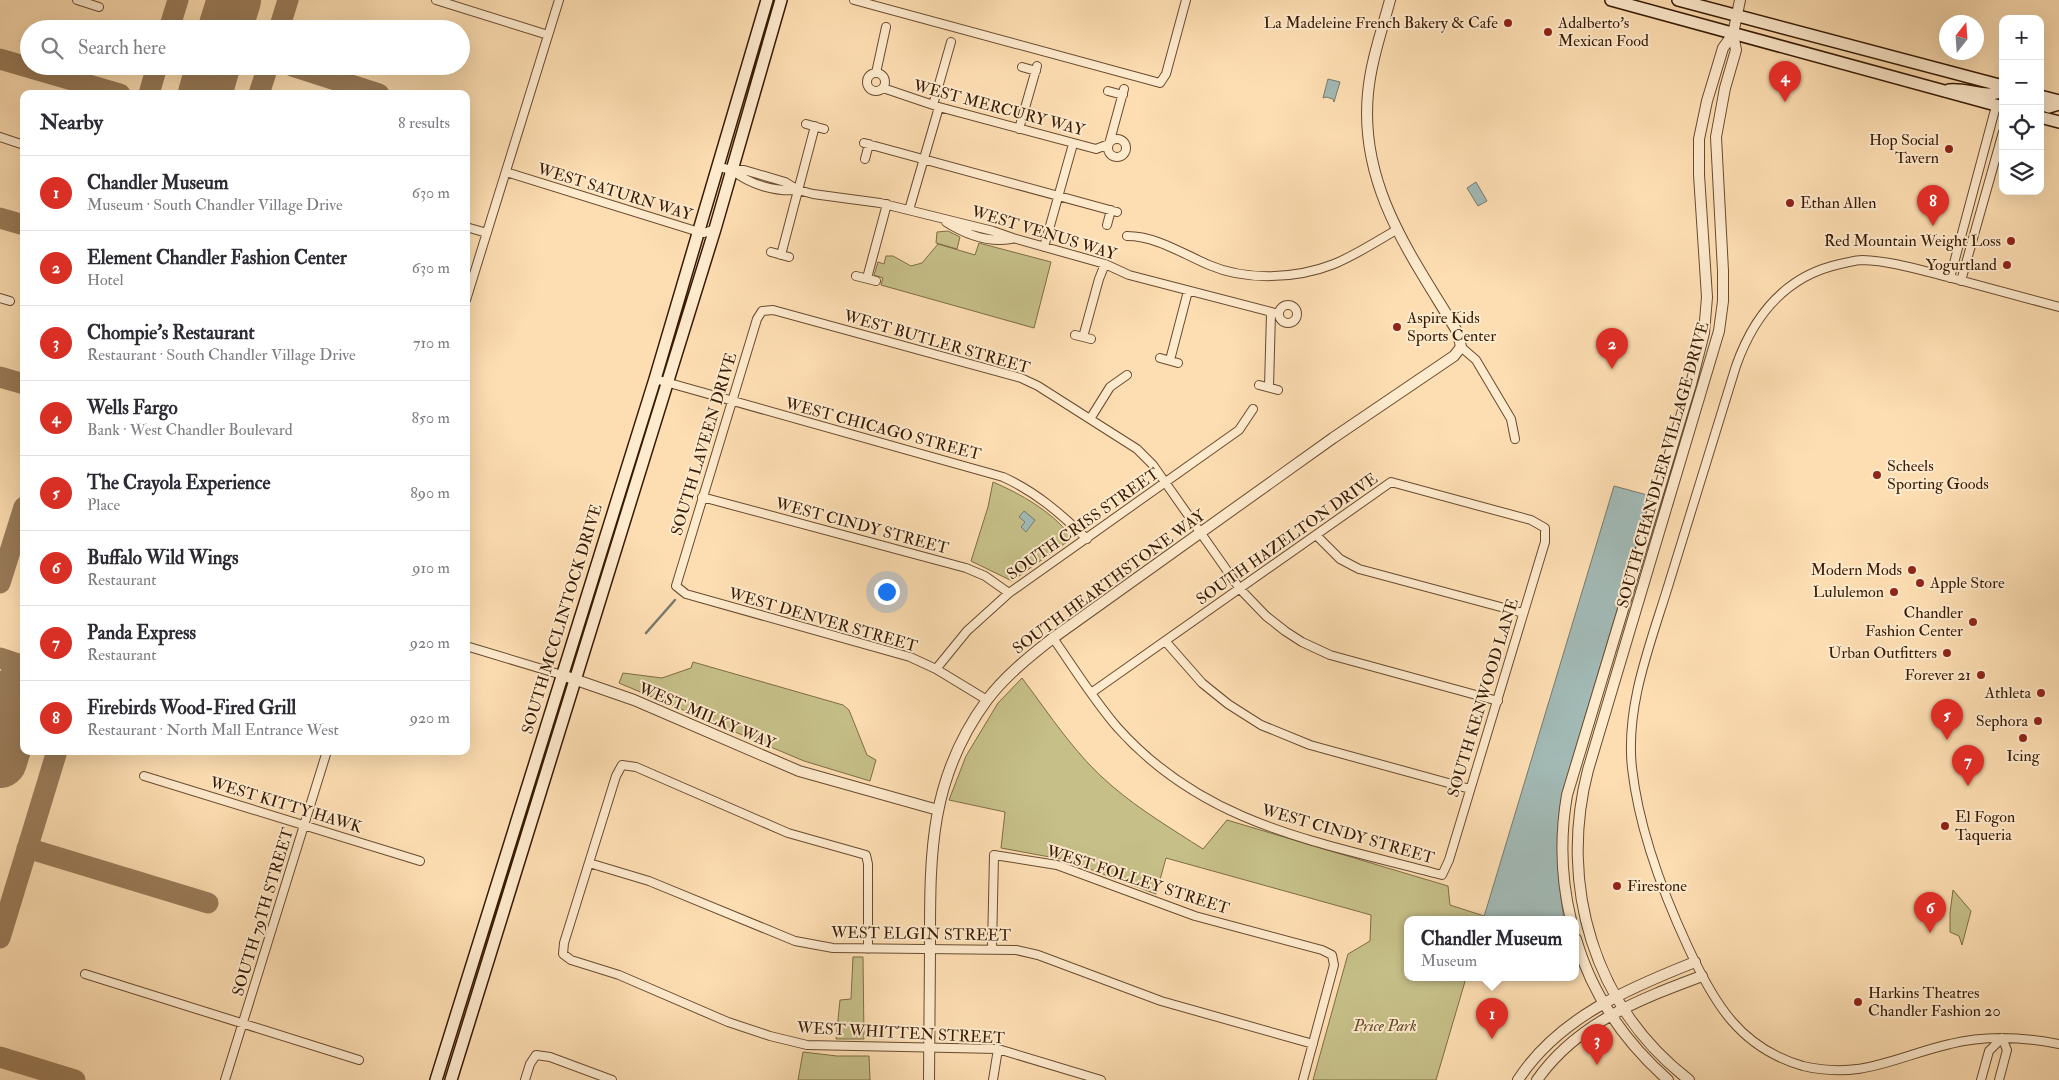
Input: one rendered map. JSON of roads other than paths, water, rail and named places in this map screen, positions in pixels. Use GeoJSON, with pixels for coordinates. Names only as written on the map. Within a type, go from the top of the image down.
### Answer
{"type":"FeatureCollection","features":[{"type":"Feature","properties":{"kind":"main road","name":"SOUTH MCCLINTOCK DRIVE"},"geometry":{"type":"LineString","coordinates":[[436,1080],[655,378],[767,0]]}},
{"type":"Feature","properties":{"kind":"main road","name":"SOUTH MCCLINTOCK DRIVE"},"geometry":{"type":"LineString","coordinates":[[451,1080],[668,383],[715,229],[781,0]]}},
{"type":"Feature","properties":{"kind":"main road"},"geometry":{"type":"LineString","coordinates":[[1612,0],[1942,91],[1999,105]]}},
{"type":"Feature","properties":{"kind":"main road"},"geometry":{"type":"LineString","coordinates":[[1678,0],[1999,85]]}},
{"type":"Feature","properties":{"kind":"main road"},"geometry":{"type":"LineString","coordinates":[[1942,91],[1964,89],[1992,95],[1999,92]]}},
{"type":"Feature","properties":{"kind":"main road"},"geometry":{"type":"LineString","coordinates":[[2044,97],[2059,103]]}},
{"type":"Feature","properties":{"kind":"main road"},"geometry":{"type":"LineString","coordinates":[[2043,105],[2049,107],[2059,103]]}},
{"type":"Feature","properties":{"kind":"main road"},"geometry":{"type":"LineString","coordinates":[[2044,118],[2059,122]]}},
{"type":"Feature","properties":{"kind":"street"},"geometry":{"type":"LineString","coordinates":[[77,0],[99,7]]}},
{"type":"Feature","properties":{"kind":"street"},"geometry":{"type":"LineString","coordinates":[[436,0],[548,35]]}},
{"type":"Feature","properties":{"kind":"street"},"geometry":{"type":"LineString","coordinates":[[470,287],[559,0]]}},
{"type":"Feature","properties":{"kind":"street"},"geometry":{"type":"LineString","coordinates":[[854,0],[1160,83],[1166,74],[1186,0]]}},
{"type":"Feature","properties":{"kind":"street"},"geometry":{"type":"LineString","coordinates":[[1390,0],[1370,83],[1367,128],[1376,183],[1398,229],[1458,333],[1461,348],[1476,360],[1511,419],[1515,438]]}},
{"type":"Feature","properties":{"kind":"street"},"geometry":{"type":"LineString","coordinates":[[1733,34],[1740,0]]}},
{"type":"Feature","properties":{"kind":"street"},"geometry":{"type":"LineString","coordinates":[[883,88],[885,83],[884,77],[876,73],[886,27]]}},
{"type":"Feature","properties":{"kind":"street","name":"SOUTH CHANDLER VILLAGE DRIVE"},"geometry":{"type":"LineString","coordinates":[[1689,1080],[1652,1046],[1620,1002],[1599,964],[1584,918],[1578,882],[1578,824],[1583,788],[1591,757],[1719,331],[1723,278],[1716,175],[1717,128],[1736,50],[1733,34]]}},
{"type":"Feature","properties":{"kind":"street","name":"SOUTH CHANDLER VILLAGE DRIVE"},"geometry":{"type":"LineString","coordinates":[[1570,916],[1565,890],[1562,855],[1567,795],[1691,384],[1705,328],[1707,297],[1698,161],[1700,130],[1723,48],[1733,34]]}},
{"type":"Feature","properties":{"kind":"street"},"geometry":{"type":"LineString","coordinates":[[719,166],[732,170],[744,170],[778,180],[798,190],[830,197],[887,204],[909,210],[951,42]]}},
{"type":"Feature","properties":{"kind":"street"},"geometry":{"type":"LineString","coordinates":[[1020,129],[1037,68],[1022,67]]}},
{"type":"Feature","properties":{"kind":"street","name":"WEST MERCURY WAY"},"geometry":{"type":"LineString","coordinates":[[876,73],[868,77],[867,86],[874,92],[883,88],[936,106],[1096,149],[1109,144],[1123,92],[1108,91]]}},
{"type":"Feature","properties":{"kind":"street"},"geometry":{"type":"LineString","coordinates":[[1950,278],[1999,112]]}},
{"type":"Feature","properties":{"kind":"street"},"geometry":{"type":"LineString","coordinates":[[806,124],[824,129]]}},
{"type":"Feature","properties":{"kind":"street"},"geometry":{"type":"LineString","coordinates":[[780,255],[815,126]]}},
{"type":"Feature","properties":{"kind":"street"},"geometry":{"type":"LineString","coordinates":[[1700,130],[1717,128]]}},
{"type":"Feature","properties":{"kind":"street"},"geometry":{"type":"LineString","coordinates":[[0,137],[20,144]]}},
{"type":"Feature","properties":{"kind":"street"},"geometry":{"type":"LineString","coordinates":[[864,159],[866,144],[1114,211],[1108,225]]}},
{"type":"Feature","properties":{"kind":"street"},"geometry":{"type":"LineString","coordinates":[[1044,247],[1073,144]]}},
{"type":"Feature","properties":{"kind":"street"},"geometry":{"type":"LineString","coordinates":[[1961,281],[1999,146]]}},
{"type":"Feature","properties":{"kind":"street"},"geometry":{"type":"LineString","coordinates":[[732,170],[743,179],[775,189],[783,191],[798,190]]}},
{"type":"Feature","properties":{"kind":"street","name":"WEST SATURN WAY"},"geometry":{"type":"LineString","coordinates":[[506,172],[699,232],[704,233],[715,229]]}},
{"type":"Feature","properties":{"kind":"street"},"geometry":{"type":"LineString","coordinates":[[775,189],[778,180]]}},
{"type":"Feature","properties":{"kind":"street"},"geometry":{"type":"LineString","coordinates":[[867,278],[887,204]]}},
{"type":"Feature","properties":{"kind":"street","name":"WEST VENUS WAY"},"geometry":{"type":"LineString","coordinates":[[909,210],[940,218],[960,231],[975,236],[1003,240],[1012,238],[1105,264],[1129,275],[1275,314],[1269,388]]}},
{"type":"Feature","properties":{"kind":"street"},"geometry":{"type":"LineString","coordinates":[[470,228],[487,234]]}},
{"type":"Feature","properties":{"kind":"street"},"geometry":{"type":"LineString","coordinates":[[1127,236],[1150,238],[1218,269],[1262,275],[1299,273],[1332,265],[1354,255],[1398,229]]}},
{"type":"Feature","properties":{"kind":"street"},"geometry":{"type":"LineString","coordinates":[[771,252],[789,257]]}},
{"type":"Feature","properties":{"kind":"street"},"geometry":{"type":"LineString","coordinates":[[2059,307],[1896,264],[1860,260],[1823,268],[1791,286],[1777,297],[1756,320],[1743,347],[1641,674],[1631,745],[1632,767],[1644,830],[1674,917],[1702,976],[1727,1018],[1760,1048],[1804,1066],[1832,1071],[1876,1068],[1949,1044],[2002,1038],[2059,1044]]}},
{"type":"Feature","properties":{"kind":"street"},"geometry":{"type":"LineString","coordinates":[[1083,337],[1105,264]]}},
{"type":"Feature","properties":{"kind":"street"},"geometry":{"type":"LineString","coordinates":[[856,276],[876,281]]}},
{"type":"Feature","properties":{"kind":"street"},"geometry":{"type":"LineString","coordinates":[[1160,358],[1174,362],[1188,291]]}},
{"type":"Feature","properties":{"kind":"street"},"geometry":{"type":"LineString","coordinates":[[0,298],[10,301]]}},
{"type":"Feature","properties":{"kind":"street","name":"WEST BUTLER STREET"},"geometry":{"type":"LineString","coordinates":[[762,311],[773,310],[1020,378],[1038,386],[1137,449],[1166,482],[1240,589],[1266,616],[1285,631],[1316,649],[1498,701]]}},
{"type":"Feature","properties":{"kind":"street","name":"SOUTH LAVEEN DRIVE"},"geometry":{"type":"LineString","coordinates":[[676,586],[702,497],[762,311]]}},
{"type":"Feature","properties":{"kind":"street","name":"SOUTH HEARTHSTONE WAY"},"geometry":{"type":"LineString","coordinates":[[929,1080],[930,867],[938,810],[944,784],[959,748],[988,700],[1024,661],[1053,638],[1200,532],[1454,356],[1461,348]]}},
{"type":"Feature","properties":{"kind":"street"},"geometry":{"type":"LineString","coordinates":[[1090,419],[1110,387],[1127,376]]}},
{"type":"Feature","properties":{"kind":"street","name":"WEST CHICAGO STREET"},"geometry":{"type":"LineString","coordinates":[[655,378],[732,402],[1003,477],[1026,488],[1053,507],[1086,539]]}},
{"type":"Feature","properties":{"kind":"street"},"geometry":{"type":"LineString","coordinates":[[1259,384],[1278,390]]}},
{"type":"Feature","properties":{"kind":"street","name":"SOUTH CRISS STREET"},"geometry":{"type":"LineString","coordinates":[[936,669],[967,631],[1009,592],[1239,430],[1252,409]]}},
{"type":"Feature","properties":{"kind":"street","name":"SOUTH HAZELTON DRIVE"},"geometry":{"type":"LineString","coordinates":[[1091,693],[1391,482],[1531,520],[1545,528]]}},
{"type":"Feature","properties":{"kind":"street","name":"WEST CINDY STREET"},"geometry":{"type":"LineString","coordinates":[[702,497],[966,568],[985,576],[1009,592]]}},
{"type":"Feature","properties":{"kind":"street","name":"SOUTH KENWOOD LANE"},"geometry":{"type":"LineString","coordinates":[[1442,875],[1449,860],[1498,701],[1545,542],[1545,528]]}},
{"type":"Feature","properties":{"kind":"street"},"geometry":{"type":"LineString","coordinates":[[1316,535],[1340,559],[1359,569],[1523,613]]}},
{"type":"Feature","properties":{"kind":"street","name":"WEST DENVER STREET"},"geometry":{"type":"LineString","coordinates":[[676,586],[686,594],[883,648],[936,669],[988,700]]}},
{"type":"Feature","properties":{"kind":"street","name":"WEST CINDY STREET"},"geometry":{"type":"LineString","coordinates":[[1053,638],[1091,693],[1131,741],[1172,775],[1203,797],[1237,815],[1285,834],[1442,875]]}},
{"type":"Feature","properties":{"kind":"street"},"geometry":{"type":"LineString","coordinates":[[1166,642],[1202,683],[1228,704],[1260,725],[1310,745],[1470,789]]}},
{"type":"Feature","properties":{"kind":"street","name":"WEST MILKY WAY"},"geometry":{"type":"LineString","coordinates":[[470,647],[618,694],[799,771],[938,810]]}},
{"type":"Feature","properties":{"kind":"street","name":"SOUTH 79TH STREET"},"geometry":{"type":"LineString","coordinates":[[225,1080],[325,755]]}},
{"type":"Feature","properties":{"kind":"street"},"geometry":{"type":"LineString","coordinates":[[590,863],[616,776],[622,765],[636,767],[788,833],[866,855],[868,864],[868,949]]}},
{"type":"Feature","properties":{"kind":"street","name":"WEST KITTY HAWK"},"geometry":{"type":"LineString","coordinates":[[144,776],[420,861]]}},
{"type":"Feature","properties":{"kind":"street","name":"WEST FOLLEY STREET"},"geometry":{"type":"LineString","coordinates":[[992,948],[994,855],[1057,865],[1195,916],[1322,950],[1332,955],[1334,965],[1313,1044]]}},
{"type":"Feature","properties":{"kind":"street","name":"WEST ELGIN STREET"},"geometry":{"type":"LineString","coordinates":[[590,863],[649,881],[795,941],[833,948],[992,948],[1016,950],[1038,955],[1160,1001],[1313,1044]]}},
{"type":"Feature","properties":{"kind":"street","name":"WEST WHITTEN STREET"},"geometry":{"type":"LineString","coordinates":[[590,863],[564,944],[563,954],[571,960],[619,975],[728,1022],[770,1036],[807,1045],[998,1050],[1101,1080]]}},
{"type":"Feature","properties":{"kind":"street"},"geometry":{"type":"LineString","coordinates":[[1579,946],[1607,1009],[1637,1049],[1668,1080]]}},
{"type":"Feature","properties":{"kind":"street"},"geometry":{"type":"LineString","coordinates":[[1518,1080],[1533,1058],[1548,1042],[1695,962]]}},
{"type":"Feature","properties":{"kind":"street"},"geometry":{"type":"LineString","coordinates":[[85,974],[359,1060]]}},
{"type":"Feature","properties":{"kind":"street"},"geometry":{"type":"LineString","coordinates":[[1620,1002],[1702,976]]}},
{"type":"Feature","properties":{"kind":"street"},"geometry":{"type":"LineString","coordinates":[[1537,1080],[1570,1043],[1607,1009]]}},
{"type":"Feature","properties":{"kind":"street"},"geometry":{"type":"LineString","coordinates":[[1981,1080],[1989,1051],[2002,1038]]}},
{"type":"Feature","properties":{"kind":"street"},"geometry":{"type":"LineString","coordinates":[[1999,1080],[2007,1050],[2002,1038]]}},
{"type":"Feature","properties":{"kind":"street"},"geometry":{"type":"LineString","coordinates":[[1302,1080],[1313,1044]]}},
{"type":"Feature","properties":{"kind":"street"},"geometry":{"type":"LineString","coordinates":[[993,1080],[998,1050]]}},
{"type":"Feature","properties":{"kind":"street"},"geometry":{"type":"LineString","coordinates":[[525,1080],[530,1064],[536,1055],[550,1057],[612,1080]]}},
{"type":"Feature","properties":{"kind":"water"},"geometry":{"type":"Polygon","coordinates":[[[1328,79],[1340,82],[1334,102],[1333,99],[1323,98],[1328,79]]]}},
{"type":"Feature","properties":{"kind":"water"},"geometry":{"type":"Polygon","coordinates":[[[1476,182],[1487,201],[1478,206],[1467,188],[1476,182]]]}},
{"type":"Feature","properties":{"kind":"water"},"geometry":{"type":"Polygon","coordinates":[[[1614,486],[1651,496],[1563,791],[1558,856],[1564,916],[1484,916],[1614,486]]]}},
{"type":"Feature","properties":{"kind":"water"},"geometry":{"type":"Polygon","coordinates":[[[1024,511],[1035,520],[1026,532],[1021,527],[1025,522],[1019,517],[1024,511]]]}},
{"type":"Feature","properties":{"kind":"waterway"},"geometry":{"type":"LineString","coordinates":[[646,633],[675,600]]}},
{"type":"Feature","properties":{"kind":"place","name":"La Madeleine French Bakery & Cafe"},"geometry":{"type":"Point","coordinates":[1508,23]}},
{"type":"Feature","properties":{"kind":"place","name":"Adalberto’s Mexican Food"},"geometry":{"type":"Point","coordinates":[1548,32]}},
{"type":"Feature","properties":{"kind":"place","name":"Wells Fargo"},"geometry":{"type":"Point","coordinates":[1785,102]}},
{"type":"Feature","properties":{"kind":"place","name":"Hop Social Tavern"},"geometry":{"type":"Point","coordinates":[1949,149]}},
{"type":"Feature","properties":{"kind":"place","name":"Ethan Allen"},"geometry":{"type":"Point","coordinates":[1790,203]}},
{"type":"Feature","properties":{"kind":"place","name":"Firebirds Wood-Fired Grill"},"geometry":{"type":"Point","coordinates":[1933,226]}},
{"type":"Feature","properties":{"kind":"place","name":"Red Mountain Weight Loss"},"geometry":{"type":"Point","coordinates":[2011,241]}},
{"type":"Feature","properties":{"kind":"place","name":"Yogurtland"},"geometry":{"type":"Point","coordinates":[2007,265]}},
{"type":"Feature","properties":{"kind":"place","name":"Aspire Kids Sports Center"},"geometry":{"type":"Point","coordinates":[1397,327]}},
{"type":"Feature","properties":{"kind":"place","name":"Element Chandler Fashion Center"},"geometry":{"type":"Point","coordinates":[1612,369]}},
{"type":"Feature","properties":{"kind":"place","name":"Scheels Sporting Goods"},"geometry":{"type":"Point","coordinates":[1877,475]}},
{"type":"Feature","properties":{"kind":"place","name":"Modern Mods"},"geometry":{"type":"Point","coordinates":[1912,570]}},
{"type":"Feature","properties":{"kind":"place","name":"Apple Store"},"geometry":{"type":"Point","coordinates":[1920,583]}},
{"type":"Feature","properties":{"kind":"place","name":"Lululemon"},"geometry":{"type":"Point","coordinates":[1894,592]}},
{"type":"Feature","properties":{"kind":"place","name":"Chandler Fashion Center"},"geometry":{"type":"Point","coordinates":[1973,622]}},
{"type":"Feature","properties":{"kind":"place","name":"Urban Outfitters"},"geometry":{"type":"Point","coordinates":[1947,653]}},
{"type":"Feature","properties":{"kind":"place","name":"Forever 21"},"geometry":{"type":"Point","coordinates":[1981,675]}},
{"type":"Feature","properties":{"kind":"place","name":"Athleta"},"geometry":{"type":"Point","coordinates":[2041,693]}},
{"type":"Feature","properties":{"kind":"place","name":"Sephora"},"geometry":{"type":"Point","coordinates":[2038,721]}},
{"type":"Feature","properties":{"kind":"place","name":"Icing"},"geometry":{"type":"Point","coordinates":[2023,738]}},
{"type":"Feature","properties":{"kind":"place","name":"The Crayola Experience"},"geometry":{"type":"Point","coordinates":[1947,740]}},
{"type":"Feature","properties":{"kind":"place","name":"Panda Express"},"geometry":{"type":"Point","coordinates":[1968,786]}},
{"type":"Feature","properties":{"kind":"place","name":"El Fogon Taqueria"},"geometry":{"type":"Point","coordinates":[1945,826]}},
{"type":"Feature","properties":{"kind":"place","name":"Firestone"},"geometry":{"type":"Point","coordinates":[1617,886]}},
{"type":"Feature","properties":{"kind":"place","name":"Buffalo Wild Wings"},"geometry":{"type":"Point","coordinates":[1930,933]}},
{"type":"Feature","properties":{"kind":"place","name":"Harkins Theatres Chandler Fashion 20"},"geometry":{"type":"Point","coordinates":[1858,1002]}},
{"type":"Feature","properties":{"kind":"place","name":"Chandler Museum"},"geometry":{"type":"Point","coordinates":[1492,1039]}},
{"type":"Feature","properties":{"kind":"place","name":"Chompie's Restaurant"},"geometry":{"type":"Point","coordinates":[1597,1065]}},
{"type":"Feature","properties":{"kind":"park label","name":"Price Park"},"geometry":{"type":"Point","coordinates":[1385,1026]}}]}
